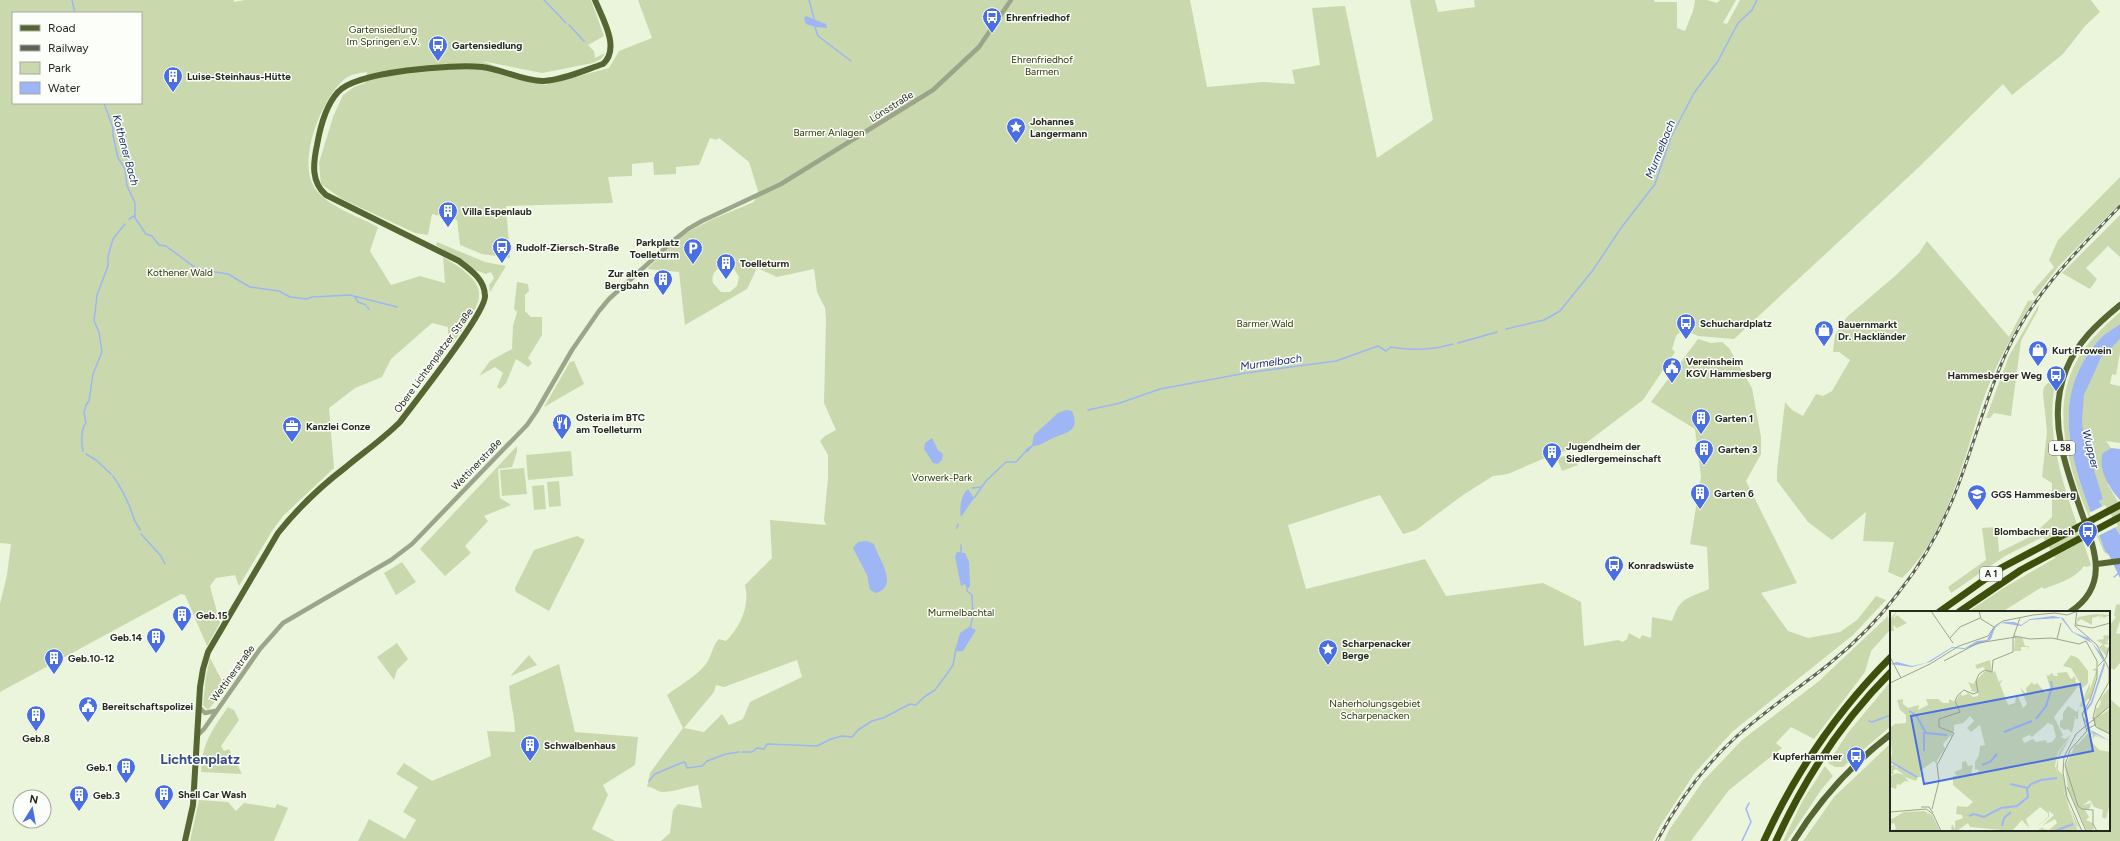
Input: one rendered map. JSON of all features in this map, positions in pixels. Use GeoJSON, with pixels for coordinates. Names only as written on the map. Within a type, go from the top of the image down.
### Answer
{"type":"FeatureCollection","features":[{"type":"Feature","properties":{"kind":"highway","name":"A 1"},"geometry":{"type":"LineString","coordinates":[[1940,611],[1990,575],[2120,505]]}},
{"type":"Feature","properties":{"kind":"highway","name":"A 1"},"geometry":{"type":"LineString","coordinates":[[1959,611],[2006,579],[2052,552],[2120,517]]}},
{"type":"Feature","properties":{"kind":"highway"},"geometry":{"type":"LineString","coordinates":[[1765,839],[1786,796],[1809,759],[1857,694],[1890,658]]}},
{"type":"Feature","properties":{"kind":"highway"},"geometry":{"type":"LineString","coordinates":[[1776,841],[1824,756],[1866,700],[1890,673]]}},
{"type":"Feature","properties":{"kind":"main road","name":"Obere Lichtenplatzer Straße"},"geometry":{"type":"LineString","coordinates":[[185,841],[193,805],[199,707],[203,669],[208,652],[278,533],[289,520],[327,483],[378,443],[400,422],[469,328],[485,300],[485,291],[481,282],[474,273],[459,261],[326,195],[320,190],[314,176],[315,151],[320,126],[330,104],[338,92],[349,84],[362,78],[409,71],[438,67],[476,67],[544,81],[603,64],[609,56],[611,48],[595,0]]}},
{"type":"Feature","properties":{"kind":"main road","name":"L 58"},"geometry":{"type":"LineString","coordinates":[[2071,611],[2088,594],[2096,576],[2097,564],[2093,544],[2061,445],[2058,409],[2062,382],[2078,347],[2093,330],[2120,305]]}},
{"type":"Feature","properties":{"kind":"main road"},"geometry":{"type":"LineString","coordinates":[[2097,564],[2120,561]]}},
{"type":"Feature","properties":{"kind":"main road"},"geometry":{"type":"LineString","coordinates":[[1794,841],[1808,820],[1842,778],[1890,735]]}},
{"type":"Feature","properties":{"kind":"street","name":"Lönsstraße"},"geometry":{"type":"LineString","coordinates":[[756,197],[794,176],[933,90],[979,47],[1011,0]]}},
{"type":"Feature","properties":{"kind":"street","name":"Wettinerstraße"},"geometry":{"type":"LineString","coordinates":[[197,736],[260,650],[283,623],[391,560],[412,544],[526,425],[536,412],[572,350],[609,299],[688,229],[756,197]]}},
{"type":"Feature","properties":{"kind":"street"},"geometry":{"type":"LineString","coordinates":[[199,707],[205,713],[217,710]]}},
{"type":"Feature","properties":{"kind":"green space"},"geometry":{"type":"Polygon","coordinates":[[[0,0],[234,0],[234,2],[245,0],[591,0],[604,36],[588,45],[594,51],[595,58],[605,53],[601,59],[593,63],[542,73],[482,61],[545,85],[609,68],[619,51],[652,38],[638,0],[1190,0],[1207,87],[1263,82],[1295,84],[1292,70],[1320,65],[1312,8],[1345,6],[1377,158],[1433,120],[1410,0],[1435,0],[1438,12],[1475,7],[1474,0],[1654,0],[1655,2],[1677,2],[1677,28],[1685,31],[1693,11],[1695,0],[1707,0],[1717,3],[1720,0],[1736,0],[1723,23],[1727,24],[1740,0],[2091,0],[2100,12],[2085,26],[2063,54],[2012,95],[2003,84],[1918,168],[1734,339],[1698,336],[1683,329],[1676,336],[1672,349],[1675,352],[1643,400],[1582,446],[1574,450],[1559,452],[1508,474],[1493,476],[1463,495],[1416,530],[1403,534],[1380,495],[1288,525],[1306,589],[1425,559],[1446,596],[1543,583],[1581,602],[1584,646],[1618,640],[1623,642],[1627,639],[1629,633],[1640,639],[1642,635],[1651,638],[1652,617],[1672,621],[1681,603],[1690,597],[1709,589],[1707,547],[1690,544],[1701,477],[1695,429],[1651,402],[1698,339],[1711,343],[1722,342],[1729,348],[1752,388],[1761,437],[1761,454],[1746,481],[1797,583],[1761,593],[1788,631],[1808,638],[1840,632],[1857,620],[1876,596],[1886,600],[1853,635],[1732,732],[1694,774],[1660,826],[1653,841],[661,841],[670,833],[673,810],[678,804],[702,808],[698,785],[662,792],[647,787],[650,773],[683,728],[667,695],[702,668],[708,661],[713,648],[719,639],[726,641],[736,629],[745,608],[745,585],[772,558],[770,520],[826,525],[824,520],[828,478],[828,455],[820,441],[825,436],[836,430],[824,403],[826,319],[825,308],[817,292],[814,269],[777,277],[757,268],[747,289],[685,325],[679,272],[647,269],[682,235],[713,219],[754,202],[758,191],[749,162],[719,138],[716,140],[710,138],[699,165],[676,167],[676,174],[654,175],[653,162],[632,164],[632,176],[608,177],[613,203],[506,206],[510,258],[482,254],[460,245],[457,220],[432,214],[428,235],[415,233],[342,199],[321,184],[319,163],[333,117],[343,95],[354,87],[365,83],[367,72],[346,78],[337,86],[329,98],[321,112],[315,128],[309,159],[309,173],[313,185],[325,198],[342,209],[378,227],[370,251],[391,285],[420,276],[445,283],[443,257],[471,277],[477,286],[479,295],[477,305],[453,343],[448,340],[448,327],[432,323],[391,359],[382,377],[355,388],[329,408],[334,468],[283,516],[272,531],[239,586],[235,575],[216,578],[210,586],[220,623],[207,646],[185,595],[181,594],[0,692],[0,604],[7,575],[11,544],[0,543],[0,0]],[[723,266],[720,267],[713,275],[713,283],[721,292],[730,292],[737,286],[739,277],[734,269],[723,266]],[[797,660],[724,687],[716,685],[714,692],[684,728],[704,732],[722,714],[729,725],[743,719],[750,702],[802,677],[797,660]]]}},
{"type":"Feature","properties":{"kind":"green space"},"geometry":{"type":"Polygon","coordinates":[[[2120,177],[2120,203],[2059,266],[2035,297],[2032,292],[2054,267],[2049,260],[2058,240],[2120,177]]]}},
{"type":"Feature","properties":{"kind":"green space"},"geometry":{"type":"Polygon","coordinates":[[[2120,215],[2120,257],[2108,246],[2086,268],[2097,279],[2090,289],[2062,273],[2120,215]]]}},
{"type":"Feature","properties":{"kind":"green space"},"geometry":{"type":"Polygon","coordinates":[[[1927,241],[2009,337],[2028,301],[2034,300],[2011,338],[1992,378],[1981,406],[1960,474],[1941,521],[1917,562],[1902,578],[1888,572],[1894,542],[1863,541],[1866,512],[1832,540],[1808,522],[1777,481],[1777,470],[1785,402],[1792,410],[1803,416],[1816,394],[1823,396],[1832,391],[1850,360],[1839,352],[1833,352],[1835,335],[1847,317],[1895,276],[1919,253],[1927,241]]]}},
{"type":"Feature","properties":{"kind":"green space"},"geometry":{"type":"Polygon","coordinates":[[[437,242],[485,262],[506,266],[490,292],[489,284],[494,278],[491,272],[486,274],[475,270],[436,245],[437,242]]]}},
{"type":"Feature","properties":{"kind":"green space"},"geometry":{"type":"Polygon","coordinates":[[[517,282],[528,284],[529,291],[525,295],[525,311],[531,317],[542,317],[542,335],[528,358],[532,363],[528,367],[516,359],[506,383],[500,389],[497,387],[503,373],[495,367],[479,376],[490,361],[512,349],[513,326],[517,312],[514,309],[517,282]]]}},
{"type":"Feature","properties":{"kind":"green space"},"geometry":{"type":"Polygon","coordinates":[[[2039,304],[2038,310],[2021,341],[2011,416],[1994,413],[1990,418],[1986,418],[2009,356],[2039,304]]]}},
{"type":"Feature","properties":{"kind":"green space"},"geometry":{"type":"Polygon","coordinates":[[[2120,312],[2120,324],[2098,341],[2081,366],[2072,392],[2069,418],[2071,444],[2077,471],[2085,498],[2105,551],[2109,556],[2104,552],[2076,483],[2064,434],[2064,409],[2067,385],[2080,355],[2090,341],[2120,312]]]}},
{"type":"Feature","properties":{"kind":"green space"},"geometry":{"type":"Polygon","coordinates":[[[2120,339],[2120,353],[2116,375],[2112,374],[2110,384],[2120,386],[2120,443],[2106,441],[2111,448],[2103,453],[2108,485],[2120,505],[2120,535],[2099,501],[2103,499],[2086,448],[2083,434],[2082,408],[2086,389],[2099,362],[2120,339]]]}},
{"type":"Feature","properties":{"kind":"green space"},"geometry":{"type":"Polygon","coordinates":[[[574,361],[584,384],[544,407],[570,362],[574,361]]]}},
{"type":"Feature","properties":{"kind":"green space"},"geometry":{"type":"Polygon","coordinates":[[[2049,382],[2055,385],[2052,408],[2056,454],[2091,565],[2087,567],[2084,566],[2076,574],[2066,580],[2044,589],[2042,587],[2004,611],[1969,611],[2002,589],[2055,558],[2043,537],[2005,556],[1951,593],[1948,587],[1986,560],[1982,528],[1997,527],[1999,552],[2032,536],[2052,517],[2052,483],[2042,477],[2047,432],[2043,393],[2044,387],[2049,382]]]}},
{"type":"Feature","properties":{"kind":"green space"},"geometry":{"type":"Polygon","coordinates":[[[517,446],[517,452],[512,467],[498,469],[500,498],[511,505],[484,516],[488,521],[465,546],[471,553],[445,576],[420,549],[517,446]]]}},
{"type":"Feature","properties":{"kind":"green space"},"geometry":{"type":"Polygon","coordinates":[[[571,451],[573,476],[528,480],[526,455],[571,451]]]}},
{"type":"Feature","properties":{"kind":"green space"},"geometry":{"type":"Polygon","coordinates":[[[1572,454],[1578,465],[1562,471],[1557,458],[1572,454]]]}},
{"type":"Feature","properties":{"kind":"green space"},"geometry":{"type":"Polygon","coordinates":[[[524,468],[527,494],[502,496],[500,470],[524,468]]]}},
{"type":"Feature","properties":{"kind":"green space"},"geometry":{"type":"Polygon","coordinates":[[[559,481],[561,506],[549,507],[547,482],[559,481]]]}},
{"type":"Feature","properties":{"kind":"green space"},"geometry":{"type":"Polygon","coordinates":[[[544,485],[546,509],[534,510],[532,486],[544,485]]]}},
{"type":"Feature","properties":{"kind":"green space"},"geometry":{"type":"Polygon","coordinates":[[[577,536],[585,540],[549,611],[516,592],[515,588],[534,550],[577,536]]]}},
{"type":"Feature","properties":{"kind":"green space"},"geometry":{"type":"Polygon","coordinates":[[[402,562],[416,582],[396,595],[384,573],[402,562]]]}},
{"type":"Feature","properties":{"kind":"green space"},"geometry":{"type":"Polygon","coordinates":[[[2116,605],[2120,605],[2120,621],[2116,633],[2120,634],[2120,663],[2114,670],[2110,668],[2110,625],[2116,617],[2114,616],[2116,605]]]}},
{"type":"Feature","properties":{"kind":"green space"},"geometry":{"type":"Polygon","coordinates":[[[1888,616],[1890,630],[1871,651],[1865,672],[1814,739],[1791,727],[1776,743],[1782,748],[1729,790],[1691,841],[1664,841],[1669,830],[1703,781],[1742,740],[1819,681],[1888,616]]]}},
{"type":"Feature","properties":{"kind":"green space"},"geometry":{"type":"Polygon","coordinates":[[[397,643],[408,659],[397,670],[394,680],[377,657],[397,643]]]}},
{"type":"Feature","properties":{"kind":"green space"},"geometry":{"type":"Polygon","coordinates":[[[529,655],[537,665],[511,676],[512,674],[529,655]]]}},
{"type":"Feature","properties":{"kind":"green space"},"geometry":{"type":"Polygon","coordinates":[[[210,658],[226,688],[208,710],[203,705],[206,676],[210,658]]]}},
{"type":"Feature","properties":{"kind":"green space"},"geometry":{"type":"Polygon","coordinates":[[[559,664],[575,732],[638,737],[635,765],[603,785],[608,795],[592,829],[615,841],[358,841],[369,819],[405,839],[416,820],[403,812],[418,787],[396,774],[404,763],[432,781],[491,756],[487,731],[515,732],[509,686],[559,664]]]}},
{"type":"Feature","properties":{"kind":"green space"},"geometry":{"type":"Polygon","coordinates":[[[1890,682],[1890,727],[1843,767],[1835,767],[1828,763],[1847,734],[1890,682]]]}},
{"type":"Feature","properties":{"kind":"green space"},"geometry":{"type":"Polygon","coordinates":[[[2110,699],[2120,708],[2120,841],[1803,841],[1834,797],[1890,744],[1890,831],[2110,831],[2110,699]]]}},
{"type":"Feature","properties":{"kind":"green space"},"geometry":{"type":"Polygon","coordinates":[[[228,707],[234,710],[239,720],[221,746],[224,751],[229,749],[242,774],[201,772],[203,753],[209,737],[228,707]]]}},
{"type":"Feature","properties":{"kind":"green space"},"geometry":{"type":"Polygon","coordinates":[[[1825,766],[1833,776],[1821,790],[1787,841],[1783,841],[1803,800],[1825,766]]]}},
{"type":"Feature","properties":{"kind":"green space"},"geometry":{"type":"Polygon","coordinates":[[[199,800],[228,802],[236,811],[244,803],[275,808],[277,804],[288,808],[274,841],[190,841],[199,800]]]}},
{"type":"Feature","properties":{"kind":"water"},"geometry":{"type":"Polygon","coordinates":[[[806,16],[826,24],[827,28],[815,27],[806,24],[804,18],[806,16]]]}},
{"type":"Feature","properties":{"kind":"water"},"geometry":{"type":"Polygon","coordinates":[[[2120,324],[2120,339],[2101,358],[2084,395],[2082,421],[2084,438],[2103,499],[2099,501],[2120,535],[2120,578],[2109,555],[2105,551],[2085,498],[2071,444],[2069,418],[2072,392],[2081,366],[2098,341],[2120,324]]]}},
{"type":"Feature","properties":{"kind":"water"},"geometry":{"type":"Polygon","coordinates":[[[1066,410],[1072,411],[1074,418],[1073,428],[1070,431],[1040,445],[1033,446],[1028,452],[1025,452],[1026,449],[1032,445],[1034,435],[1058,413],[1066,410]]]}},
{"type":"Feature","properties":{"kind":"water"},"geometry":{"type":"Polygon","coordinates":[[[932,438],[938,450],[943,454],[942,460],[938,464],[933,463],[924,449],[925,443],[932,438]]]}},
{"type":"Feature","properties":{"kind":"water"},"geometry":{"type":"Polygon","coordinates":[[[2111,448],[2120,449],[2120,500],[2112,490],[2103,472],[2103,453],[2111,448]]]}},
{"type":"Feature","properties":{"kind":"water"},"geometry":{"type":"Polygon","coordinates":[[[968,489],[974,498],[961,517],[961,502],[968,489]]]}},
{"type":"Feature","properties":{"kind":"water"},"geometry":{"type":"Polygon","coordinates":[[[867,541],[874,544],[886,571],[886,584],[883,589],[876,593],[870,590],[867,575],[853,548],[858,542],[867,541]]]}},
{"type":"Feature","properties":{"kind":"water"},"geometry":{"type":"Polygon","coordinates":[[[957,552],[965,553],[969,562],[969,588],[966,587],[965,584],[961,586],[955,557],[957,552]]]}},
{"type":"Feature","properties":{"kind":"water"},"geometry":{"type":"Polygon","coordinates":[[[969,627],[976,630],[963,651],[955,651],[960,633],[969,627]]]}},
{"type":"Feature","properties":{"kind":"pier"},"geometry":{"type":"Polygon","coordinates":[[[2105,505],[2118,526],[2098,536],[2089,513],[2105,505]]]}},
{"type":"Feature","properties":{"kind":"waterway","name":"Kothener Bach"},"geometry":{"type":"LineString","coordinates":[[72,0],[75,12]]}},
{"type":"Feature","properties":{"kind":"waterway"},"geometry":{"type":"LineString","coordinates":[[544,0],[566,23]]}},
{"type":"Feature","properties":{"kind":"waterway"},"geometry":{"type":"LineString","coordinates":[[809,0],[814,18]]}},
{"type":"Feature","properties":{"kind":"waterway","name":"Murmelbach"},"geometry":{"type":"LineString","coordinates":[[1506,329],[1544,320],[1560,311],[1593,270],[1621,228],[1655,184],[1671,137],[1694,93],[1718,61],[1738,23],[1752,10],[1757,0]]}},
{"type":"Feature","properties":{"kind":"waterway"},"geometry":{"type":"LineString","coordinates":[[569,25],[584,41]]}},
{"type":"Feature","properties":{"kind":"waterway"},"geometry":{"type":"LineString","coordinates":[[815,27],[818,36],[851,61]]}},
{"type":"Feature","properties":{"kind":"waterway","name":"Kothener Bach"},"geometry":{"type":"LineString","coordinates":[[104,104],[113,128],[118,158],[125,169],[127,186],[135,203],[135,218],[146,234],[152,236],[159,245],[166,246],[197,269],[228,274],[250,287],[279,291],[290,297],[307,299],[312,297],[350,295],[397,307]]}},
{"type":"Feature","properties":{"kind":"waterway","name":"Kothener Bach"},"geometry":{"type":"LineString","coordinates":[[129,219],[134,216]]}},
{"type":"Feature","properties":{"kind":"waterway"},"geometry":{"type":"LineString","coordinates":[[83,451],[82,436],[83,428],[86,423],[84,413],[86,405],[89,401],[93,374],[102,352],[99,332],[94,321],[97,295],[108,266],[108,256],[113,239],[125,224]]}},
{"type":"Feature","properties":{"kind":"waterway"},"geometry":{"type":"LineString","coordinates":[[354,296],[358,302],[366,305]]}},
{"type":"Feature","properties":{"kind":"waterway","name":"Murmelbach"},"geometry":{"type":"LineString","coordinates":[[1458,343],[1497,332]]}},
{"type":"Feature","properties":{"kind":"waterway","name":"Murmelbach"},"geometry":{"type":"LineString","coordinates":[[1088,410],[1120,403],[1160,389],[1246,373],[1336,361],[1378,346],[1386,351],[1391,347],[1422,349],[1438,348],[1453,344]]}},
{"type":"Feature","properties":{"kind":"waterway","name":"Murmelbach"},"geometry":{"type":"LineString","coordinates":[[974,498],[986,481],[1006,462],[1016,462],[1026,451]]}},
{"type":"Feature","properties":{"kind":"waterway"},"geometry":{"type":"LineString","coordinates":[[86,454],[96,460],[111,474]]}},
{"type":"Feature","properties":{"kind":"waterway"},"geometry":{"type":"LineString","coordinates":[[113,476],[120,486],[140,530]]}},
{"type":"Feature","properties":{"kind":"waterway","name":"Murmelbach"},"geometry":{"type":"LineString","coordinates":[[972,488],[982,487]]}},
{"type":"Feature","properties":{"kind":"waterway","name":"Murmelbach"},"geometry":{"type":"LineString","coordinates":[[957,528],[958,524]]}},
{"type":"Feature","properties":{"kind":"waterway"},"geometry":{"type":"LineString","coordinates":[[141,534],[161,556],[165,564]]}},
{"type":"Feature","properties":{"kind":"waterway","name":"Murmelbach"},"geometry":{"type":"LineString","coordinates":[[961,545],[961,554]]}},
{"type":"Feature","properties":{"kind":"waterway"},"geometry":{"type":"LineString","coordinates":[[2114,577],[2120,572]]}},
{"type":"Feature","properties":{"kind":"waterway","name":"Murmelbach"},"geometry":{"type":"LineString","coordinates":[[967,587],[967,591],[972,595],[973,615],[970,629]]}},
{"type":"Feature","properties":{"kind":"waterway","name":"Murmelbach"},"geometry":{"type":"LineString","coordinates":[[742,752],[752,752],[757,748],[764,749],[767,744],[817,746],[831,739],[842,736],[852,737],[858,730],[872,721],[883,718],[910,704],[916,705],[924,697],[935,690],[953,665],[956,649]]}},
{"type":"Feature","properties":{"kind":"waterway"},"geometry":{"type":"LineString","coordinates":[[1869,721],[1872,722],[1890,715]]}},
{"type":"Feature","properties":{"kind":"waterway","name":"Murmelbach"},"geometry":{"type":"LineString","coordinates":[[649,781],[655,774],[681,763],[685,762],[687,768],[702,766],[707,761],[726,754],[739,752]]}},
{"type":"Feature","properties":{"kind":"waterway"},"geometry":{"type":"LineString","coordinates":[[1742,841],[1751,822],[1746,809],[1749,803]]}},
{"type":"Feature","properties":{"kind":"railway"},"geometry":{"type":"LineString","coordinates":[[1657,841],[1692,785],[1725,747],[1759,717],[1818,673],[1848,648],[1875,621],[1908,581],[1931,544],[1951,504],[1993,385],[2007,351],[2018,330],[2043,292],[2057,274],[2120,206]]}},
{"type":"Feature","properties":{"kind":"place","name":"Ehrenfriedhof"},"geometry":{"type":"Point","coordinates":[992,34]}},
{"type":"Feature","properties":{"kind":"place","name":"Gartensiedlung"},"geometry":{"type":"Point","coordinates":[438,62]}},
{"type":"Feature","properties":{"kind":"place","name":"Luise-Steinhaus-Hütte"},"geometry":{"type":"Point","coordinates":[173,93]}},
{"type":"Feature","properties":{"kind":"place","name":"Johannes Langermann"},"geometry":{"type":"Point","coordinates":[1016,144]}},
{"type":"Feature","properties":{"kind":"place","name":"Villa Espenlaub"},"geometry":{"type":"Point","coordinates":[448,228]}},
{"type":"Feature","properties":{"kind":"place","name":"Rudolf-Ziersch-Straße"},"geometry":{"type":"Point","coordinates":[502,264]}},
{"type":"Feature","properties":{"kind":"place","name":"Parkplatz Toelleturm"},"geometry":{"type":"Point","coordinates":[693,265]}},
{"type":"Feature","properties":{"kind":"place","name":"Toelleturm"},"geometry":{"type":"Point","coordinates":[726,280]}},
{"type":"Feature","properties":{"kind":"place","name":"Zur alten Bergbahn"},"geometry":{"type":"Point","coordinates":[663,296]}},
{"type":"Feature","properties":{"kind":"place","name":"Schuchardplatz"},"geometry":{"type":"Point","coordinates":[1686,340]}},
{"type":"Feature","properties":{"kind":"place","name":"Bauernmarkt Dr. Hackländer"},"geometry":{"type":"Point","coordinates":[1824,347]}},
{"type":"Feature","properties":{"kind":"place","name":"Kurt Frowein"},"geometry":{"type":"Point","coordinates":[2038,367]}},
{"type":"Feature","properties":{"kind":"place","name":"Vereinsheim KGV Hammesberg"},"geometry":{"type":"Point","coordinates":[1672,384]}},
{"type":"Feature","properties":{"kind":"place","name":"Hammesberger Weg"},"geometry":{"type":"Point","coordinates":[2056,392]}},
{"type":"Feature","properties":{"kind":"place","name":"Garten 1"},"geometry":{"type":"Point","coordinates":[1701,435]}},
{"type":"Feature","properties":{"kind":"place","name":"Osteria im BTC am Toelleturm"},"geometry":{"type":"Point","coordinates":[562,440]}},
{"type":"Feature","properties":{"kind":"place","name":"Kanzlei Conze"},"geometry":{"type":"Point","coordinates":[292,443]}},
{"type":"Feature","properties":{"kind":"place","name":"Garten 3"},"geometry":{"type":"Point","coordinates":[1704,466]}},
{"type":"Feature","properties":{"kind":"place","name":"Jugendheim der Siedlergemeinschaft"},"geometry":{"type":"Point","coordinates":[1552,469]}},
{"type":"Feature","properties":{"kind":"place","name":"Garten 6"},"geometry":{"type":"Point","coordinates":[1700,510]}},
{"type":"Feature","properties":{"kind":"place","name":"GGS Hammesberg"},"geometry":{"type":"Point","coordinates":[1977,511]}},
{"type":"Feature","properties":{"kind":"place","name":"Blombacher Bach"},"geometry":{"type":"Point","coordinates":[2088,548]}},
{"type":"Feature","properties":{"kind":"place","name":"Konradswüste"},"geometry":{"type":"Point","coordinates":[1614,582]}},
{"type":"Feature","properties":{"kind":"place","name":"Geb.15"},"geometry":{"type":"Point","coordinates":[182,632]}},
{"type":"Feature","properties":{"kind":"place","name":"Geb.14"},"geometry":{"type":"Point","coordinates":[156,654]}},
{"type":"Feature","properties":{"kind":"place","name":"Scharpenacker Berge"},"geometry":{"type":"Point","coordinates":[1328,666]}},
{"type":"Feature","properties":{"kind":"place","name":"Geb.10-12"},"geometry":{"type":"Point","coordinates":[54,675]}},
{"type":"Feature","properties":{"kind":"place","name":"Bereitschaftspolizei"},"geometry":{"type":"Point","coordinates":[88,723]}},
{"type":"Feature","properties":{"kind":"place","name":"Geb.8"},"geometry":{"type":"Point","coordinates":[36,732]}},
{"type":"Feature","properties":{"kind":"place","name":"Schwalbenhaus"},"geometry":{"type":"Point","coordinates":[530,762]}},
{"type":"Feature","properties":{"kind":"place","name":"Kupferhammer"},"geometry":{"type":"Point","coordinates":[1856,773]}},
{"type":"Feature","properties":{"kind":"place","name":"Geb.1"},"geometry":{"type":"Point","coordinates":[126,784]}},
{"type":"Feature","properties":{"kind":"place","name":"Shell Car Wash"},"geometry":{"type":"Point","coordinates":[164,811]}},
{"type":"Feature","properties":{"kind":"place","name":"Geb.3"},"geometry":{"type":"Point","coordinates":[79,812]}},
{"type":"Feature","properties":{"kind":"district","name":"Lichtenplatz"},"geometry":{"type":"Point","coordinates":[200,759]}},
{"type":"Feature","properties":{"kind":"park label","name":"Gartensiedlung Im Springen e.V."},"geometry":{"type":"Point","coordinates":[383,34]}},
{"type":"Feature","properties":{"kind":"park label","name":"Ehrenfriedhof Barmen"},"geometry":{"type":"Point","coordinates":[1042,64]}},
{"type":"Feature","properties":{"kind":"park label","name":"Barmer Anlagen"},"geometry":{"type":"Point","coordinates":[829,132]}},
{"type":"Feature","properties":{"kind":"park label","name":"Kothener Wald"},"geometry":{"type":"Point","coordinates":[180,272]}},
{"type":"Feature","properties":{"kind":"park label","name":"Barmer Wald"},"geometry":{"type":"Point","coordinates":[1265,323]}},
{"type":"Feature","properties":{"kind":"park label","name":"Vorwerk-Park"},"geometry":{"type":"Point","coordinates":[942,477]}},
{"type":"Feature","properties":{"kind":"park label","name":"Murmelbachtal"},"geometry":{"type":"Point","coordinates":[961,612]}},
{"type":"Feature","properties":{"kind":"park label","name":"Naherholungsgebiet Scharpenacken"},"geometry":{"type":"Point","coordinates":[1375,708]}},
{"type":"Feature","properties":{"kind":"water label","name":"Wupper"},"geometry":{"type":"Point","coordinates":[2091,449]}}]}
